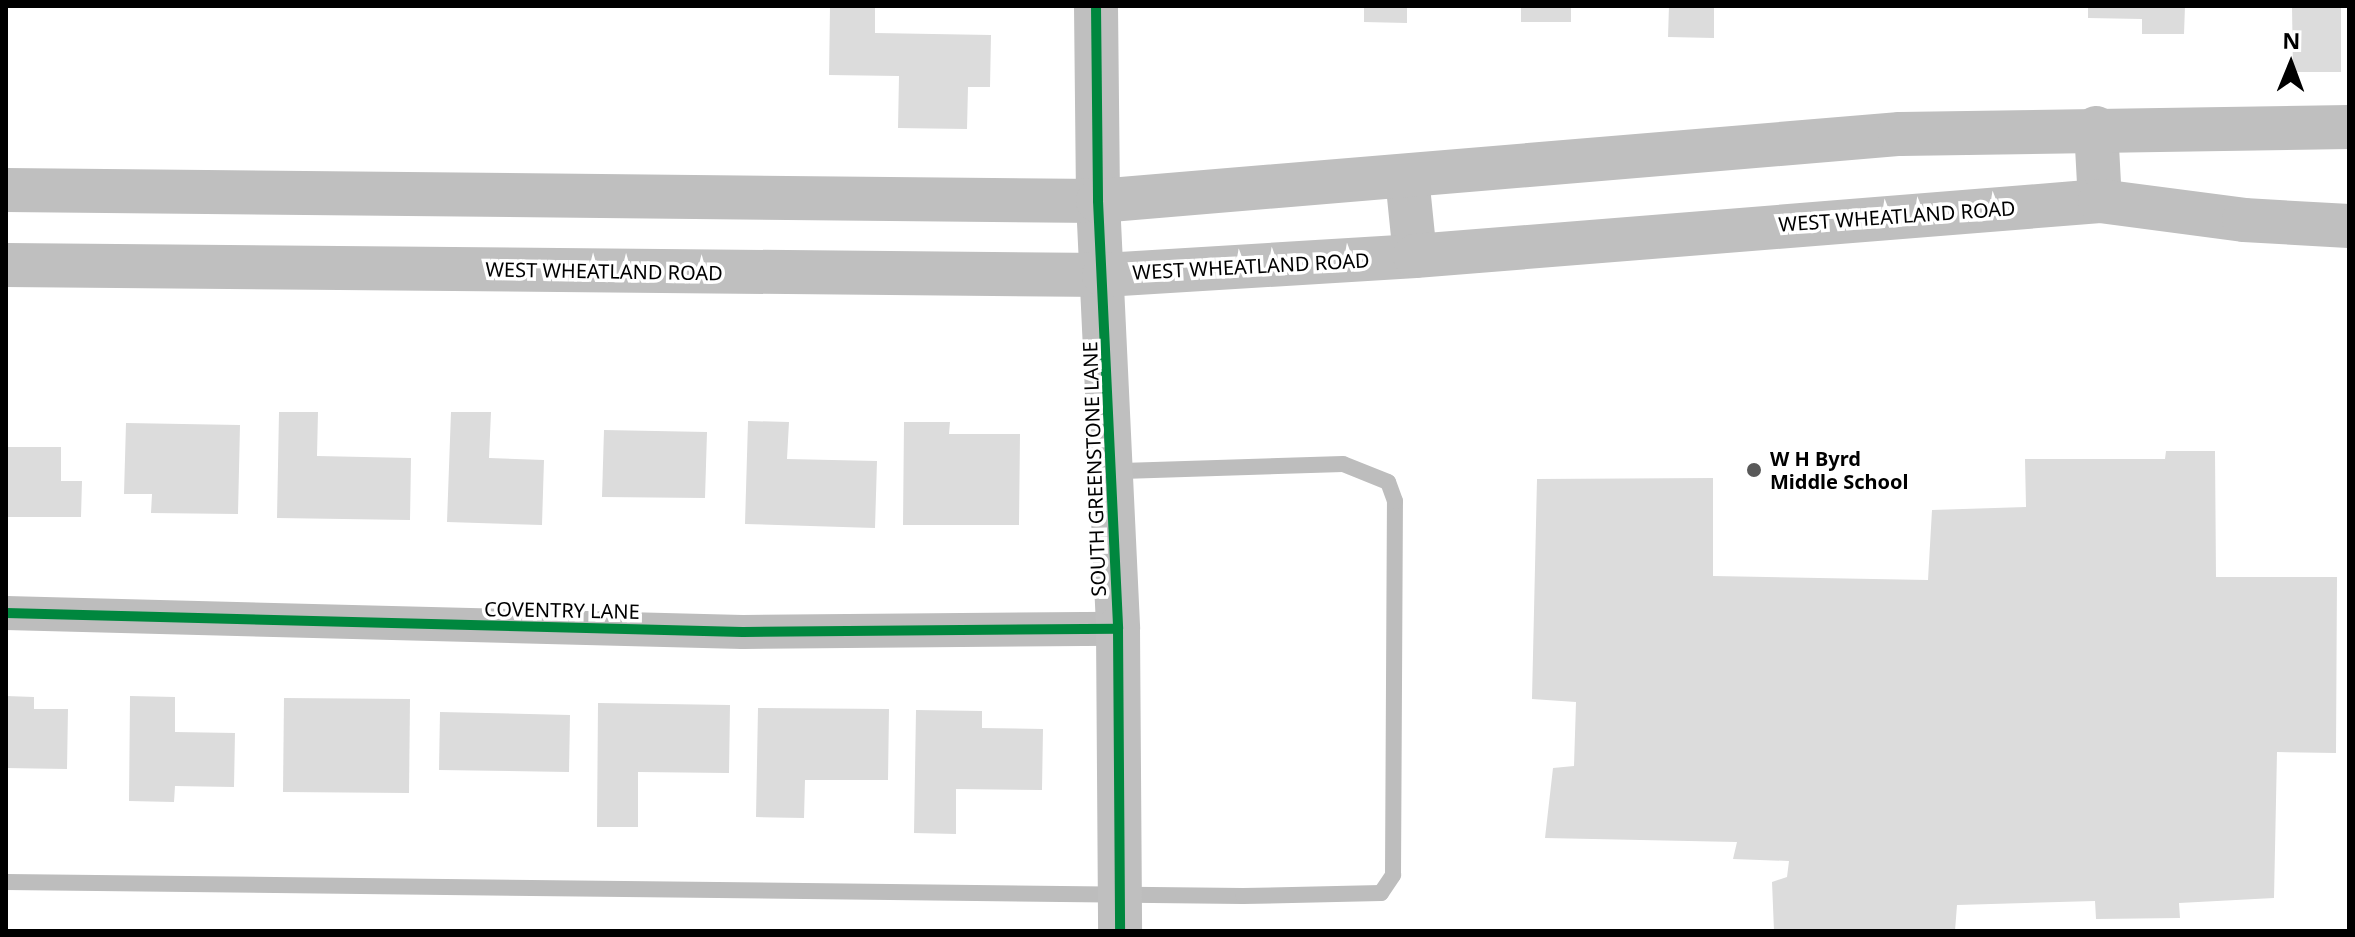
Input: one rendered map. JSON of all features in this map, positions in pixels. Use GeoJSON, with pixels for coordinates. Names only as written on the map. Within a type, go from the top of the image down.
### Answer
{"type":"FeatureCollection","features":[{"type":"Feature","properties":{"kind":"main road","name":"SOUTH GREENSTONE LANE"},"geometry":{"type":"LineString","coordinates":[[1096,6],[1098,201],[1104,275],[1118,629],[1120,913]]}},
{"type":"Feature","properties":{"kind":"main road"},"geometry":{"type":"LineString","coordinates":[[6,190],[1098,201],[1900,134],[2096,128],[2349,127]]}},
{"type":"Feature","properties":{"kind":"main road"},"geometry":{"type":"LineString","coordinates":[[2096,128],[2100,201]]}},
{"type":"Feature","properties":{"kind":"main road"},"geometry":{"type":"LineString","coordinates":[[1407,177],[1415,256]]}},
{"type":"Feature","properties":{"kind":"main road","name":"WEST WHEATLAND ROAD"},"geometry":{"type":"LineString","coordinates":[[6,265],[1104,275],[1415,256],[2100,201],[2244,220],[2349,226]]}},
{"type":"Feature","properties":{"kind":"street","name":"COVENTRY LANE"},"geometry":{"type":"LineString","coordinates":[[6,613],[743,632],[1118,629]]}},
{"type":"Feature","properties":{"kind":"lane"},"geometry":{"type":"LineString","coordinates":[[6,882],[1120,913],[1243,896],[1362,897],[1381,893],[1393,875],[1395,501],[1388,482],[1343,464],[1112,472]]}},
{"type":"Feature","properties":{"kind":"building"},"geometry":{"type":"Polygon","coordinates":[[[830,6],[875,6],[875,33],[991,35],[990,87],[968,87],[967,129],[898,128],[899,76],[829,75],[830,6]]]}},
{"type":"Feature","properties":{"kind":"building"},"geometry":{"type":"Polygon","coordinates":[[[1364,6],[1407,6],[1407,23],[1364,22],[1364,6]]]}},
{"type":"Feature","properties":{"kind":"building"},"geometry":{"type":"Polygon","coordinates":[[[1521,6],[1571,6],[1571,22],[1521,22],[1521,6]]]}},
{"type":"Feature","properties":{"kind":"building"},"geometry":{"type":"Polygon","coordinates":[[[1669,6],[1714,6],[1714,38],[1668,37],[1669,6]]]}},
{"type":"Feature","properties":{"kind":"building"},"geometry":{"type":"Polygon","coordinates":[[[2088,6],[2185,6],[2184,34],[2142,34],[2142,19],[2088,18],[2088,6]]]}},
{"type":"Feature","properties":{"kind":"building"},"geometry":{"type":"Polygon","coordinates":[[[2292,6],[2341,6],[2341,72],[2293,72],[2292,6]]]}},
{"type":"Feature","properties":{"kind":"building"},"geometry":{"type":"Polygon","coordinates":[[[279,412],[318,412],[317,456],[411,458],[410,520],[277,518],[279,412]]]}},
{"type":"Feature","properties":{"kind":"building"},"geometry":{"type":"Polygon","coordinates":[[[451,412],[491,412],[489,458],[544,460],[542,525],[447,522],[451,412]]]}},
{"type":"Feature","properties":{"kind":"building"},"geometry":{"type":"Polygon","coordinates":[[[748,421],[789,422],[787,459],[877,461],[875,528],[745,524],[748,421]]]}},
{"type":"Feature","properties":{"kind":"building"},"geometry":{"type":"Polygon","coordinates":[[[904,422],[950,422],[949,434],[1020,434],[1019,525],[903,525],[904,422]]]}},
{"type":"Feature","properties":{"kind":"building"},"geometry":{"type":"Polygon","coordinates":[[[126,423],[240,425],[238,514],[151,513],[152,494],[124,494],[126,423]]]}},
{"type":"Feature","properties":{"kind":"building"},"geometry":{"type":"Polygon","coordinates":[[[604,430],[707,432],[705,498],[602,497],[604,430]]]}},
{"type":"Feature","properties":{"kind":"building"},"geometry":{"type":"Polygon","coordinates":[[[6,447],[61,447],[61,481],[82,481],[81,517],[6,517],[6,447]]]}},
{"type":"Feature","properties":{"kind":"building"},"geometry":{"type":"Polygon","coordinates":[[[2166,451],[2215,451],[2216,577],[2337,577],[2336,753],[2277,752],[2274,898],[2179,903],[2180,918],[2096,919],[2095,901],[1957,905],[1955,931],[1774,931],[1772,882],[1787,877],[1789,861],[1733,859],[1737,842],[1545,838],[1553,768],[1574,766],[1576,702],[1532,699],[1537,479],[1713,478],[1713,576],[1928,580],[1932,510],[2026,507],[2025,459],[2165,459],[2166,451]]]}},
{"type":"Feature","properties":{"kind":"building"},"geometry":{"type":"Polygon","coordinates":[[[6,696],[34,697],[34,709],[68,709],[67,769],[6,768],[6,696]]]}},
{"type":"Feature","properties":{"kind":"building"},"geometry":{"type":"Polygon","coordinates":[[[130,696],[175,697],[175,732],[235,733],[234,787],[175,786],[174,802],[129,801],[130,696]]]}},
{"type":"Feature","properties":{"kind":"building"},"geometry":{"type":"Polygon","coordinates":[[[284,698],[410,699],[409,793],[283,792],[284,698]]]}},
{"type":"Feature","properties":{"kind":"building"},"geometry":{"type":"Polygon","coordinates":[[[598,703],[730,705],[729,773],[638,772],[638,827],[597,827],[598,703]]]}},
{"type":"Feature","properties":{"kind":"building"},"geometry":{"type":"Polygon","coordinates":[[[758,708],[889,709],[888,780],[805,780],[804,818],[756,817],[758,708]]]}},
{"type":"Feature","properties":{"kind":"building"},"geometry":{"type":"Polygon","coordinates":[[[916,710],[982,711],[982,728],[1043,729],[1042,790],[956,789],[956,834],[914,833],[916,710]]]}},
{"type":"Feature","properties":{"kind":"building"},"geometry":{"type":"Polygon","coordinates":[[[440,712],[570,715],[569,772],[439,770],[440,712]]]}},
{"type":"Feature","properties":{"kind":"cycle path"},"geometry":{"type":"LineString","coordinates":[[1096,6],[1098,201],[1118,629],[1120,931]]}},
{"type":"Feature","properties":{"kind":"cycle path"},"geometry":{"type":"LineString","coordinates":[[6,613],[743,632],[1118,629]]}},
{"type":"Feature","properties":{"kind":"place","name":"W H Byrd Middle School"},"geometry":{"type":"Point","coordinates":[1754,470]}}]}
